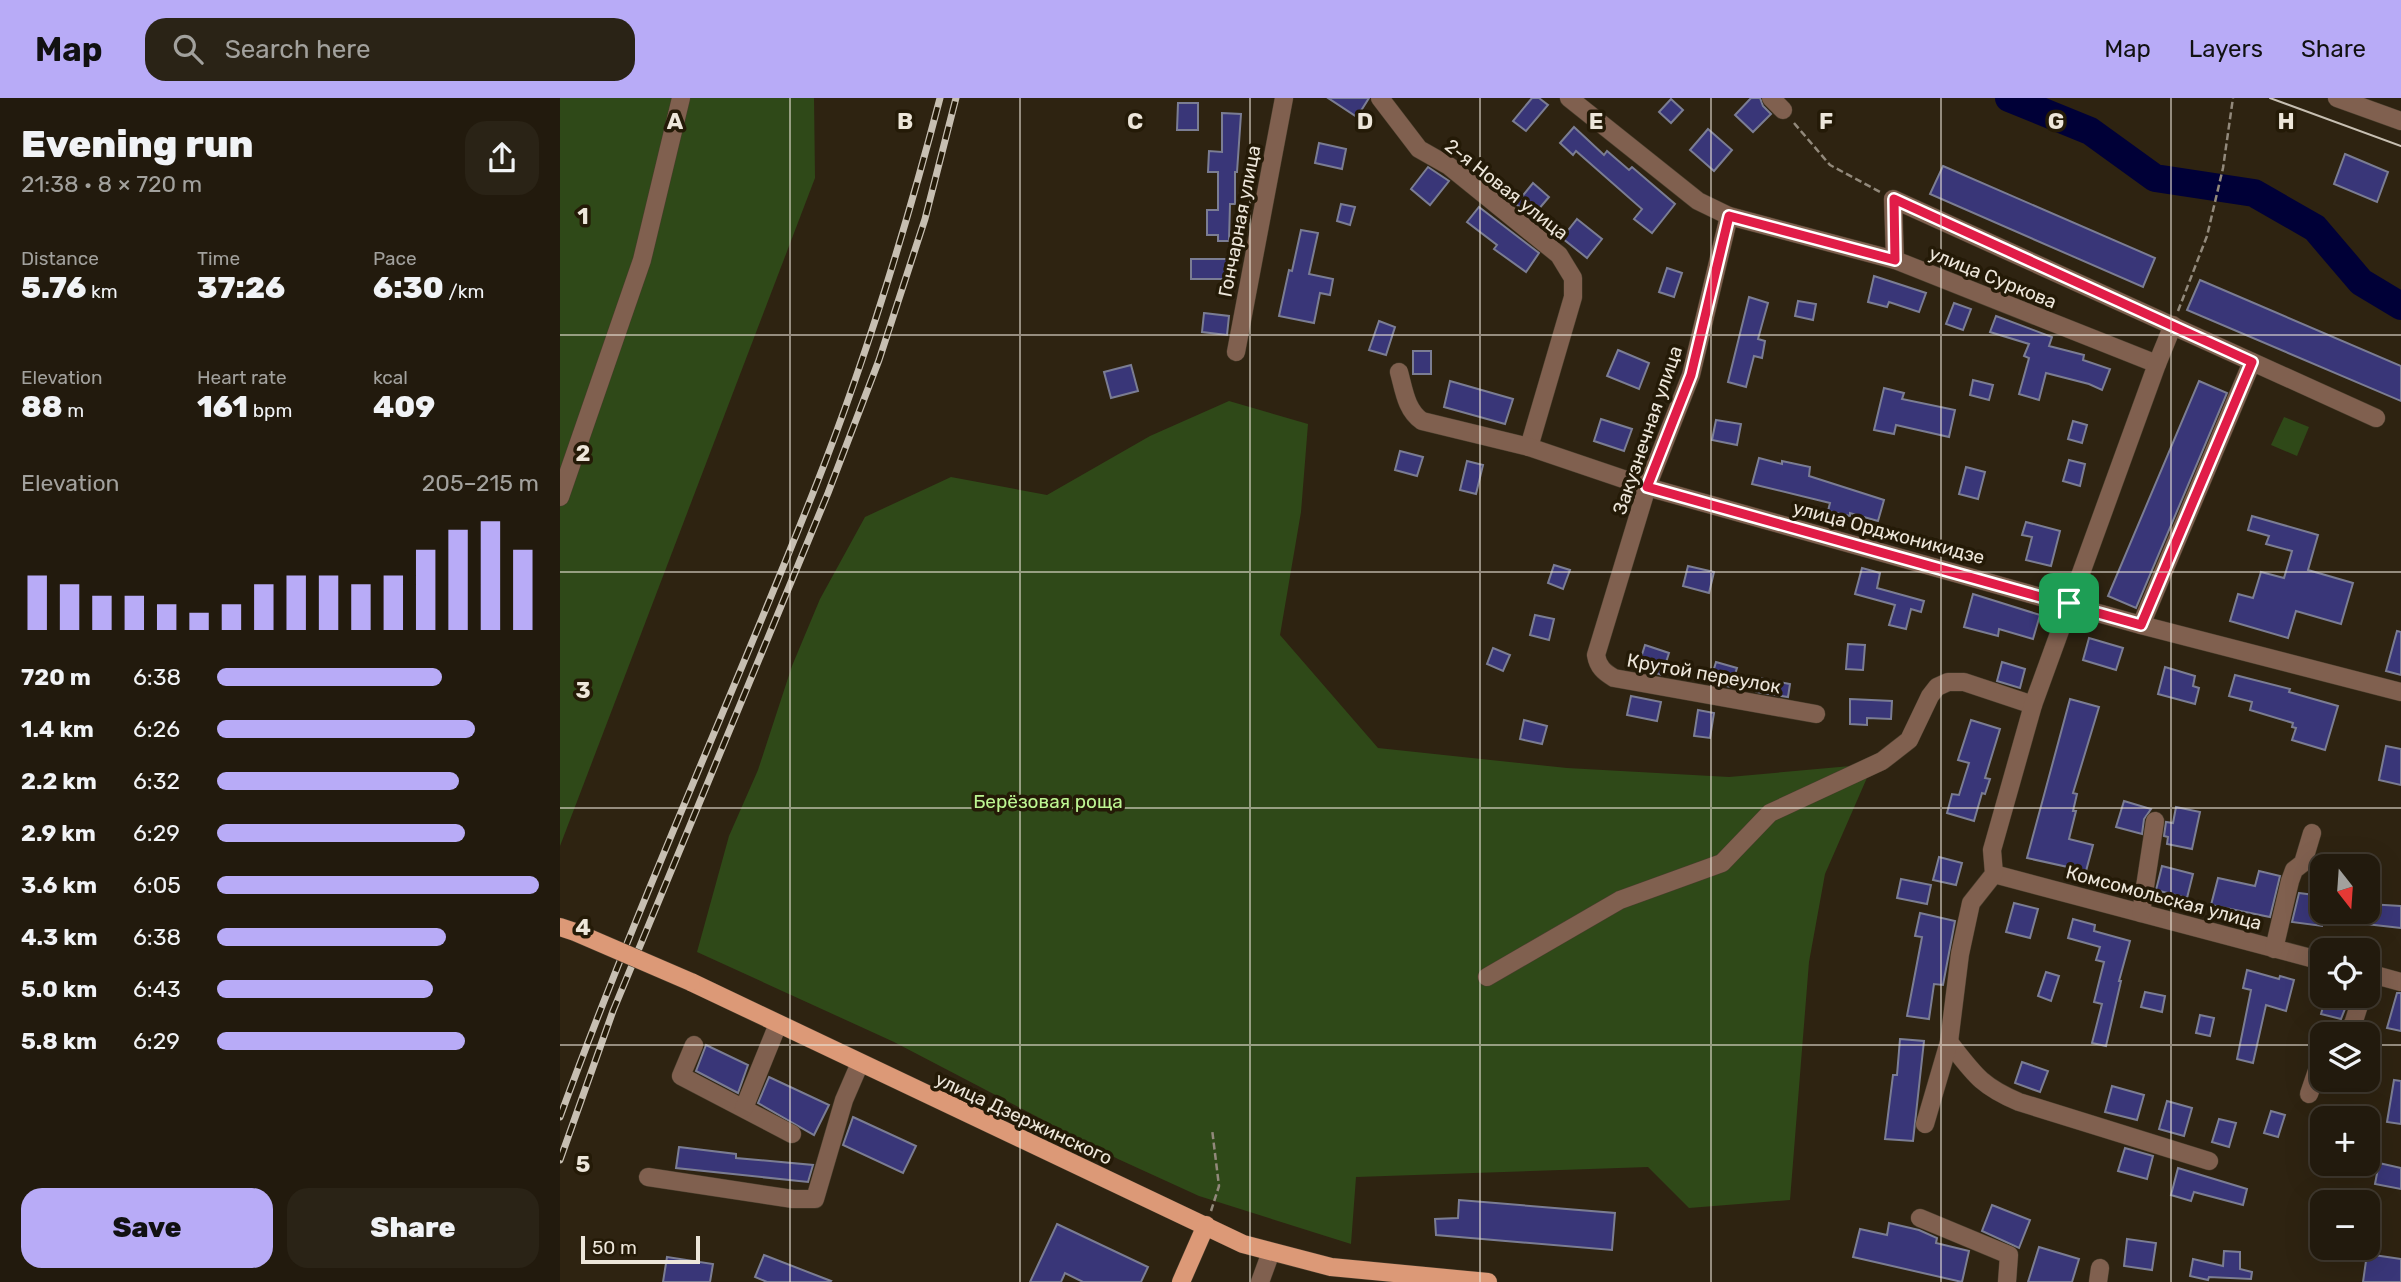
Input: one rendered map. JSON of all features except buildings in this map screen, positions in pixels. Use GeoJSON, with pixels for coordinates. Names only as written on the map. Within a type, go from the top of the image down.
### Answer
{"type":"FeatureCollection","features":[{"type":"Feature","properties":{"kind":"main road","name":"улица Дзержинского"},"geometry":{"type":"LineString","coordinates":[[568,929],[691,982],[1243,1244],[1331,1267],[1488,1282]]}},
{"type":"Feature","properties":{"kind":"main road"},"geometry":{"type":"LineString","coordinates":[[1181,1282],[1206,1225]]}},
{"type":"Feature","properties":{"kind":"street"},"geometry":{"type":"LineString","coordinates":[[560,497],[642,260],[681,98]]}},
{"type":"Feature","properties":{"kind":"street","name":"Гончарная улица"},"geometry":{"type":"LineString","coordinates":[[1237,352],[1284,98]]}},
{"type":"Feature","properties":{"kind":"street","name":"2-я Новая улица"},"geometry":{"type":"LineString","coordinates":[[1380,98],[1419,149],[1449,166],[1559,256],[1573,278],[1573,297],[1529,447]]}},
{"type":"Feature","properties":{"kind":"street","name":"улица Суркова"},"geometry":{"type":"LineString","coordinates":[[1569,98],[1698,201],[1729,216],[1895,260],[2157,365]]}},
{"type":"Feature","properties":{"kind":"street"},"geometry":{"type":"LineString","coordinates":[[2337,98],[2401,121]]}},
{"type":"Feature","properties":{"kind":"street"},"geometry":{"type":"LineString","coordinates":[[1895,260],[1894,199],[2376,418]]}},
{"type":"Feature","properties":{"kind":"street","name":"Закузнечная улица"},"geometry":{"type":"LineString","coordinates":[[1596,655],[1647,487],[1691,375],[1729,216]]}},
{"type":"Feature","properties":{"kind":"street"},"geometry":{"type":"LineString","coordinates":[[1925,1125],[1949,1042],[1960,954],[1971,903],[1994,874],[1992,850],[2033,705],[2173,325]]}},
{"type":"Feature","properties":{"kind":"street"},"geometry":{"type":"LineString","coordinates":[[2141,625],[2252,362]]}},
{"type":"Feature","properties":{"kind":"street","name":"улица Орджоникидзе"},"geometry":{"type":"LineString","coordinates":[[1399,372],[1409,408],[1422,421],[1529,447],[1647,487],[2141,625],[2401,692]]}},
{"type":"Feature","properties":{"kind":"street","name":"Крутой переулок"},"geometry":{"type":"LineString","coordinates":[[1596,655],[1597,663],[1605,673],[1614,678],[1816,715]]}},
{"type":"Feature","properties":{"kind":"street"},"geometry":{"type":"LineString","coordinates":[[1487,976],[1620,900],[1721,863],[1770,813],[1882,761],[1909,740],[1937,687],[1948,682],[1964,682],[2033,705]]}},
{"type":"Feature","properties":{"kind":"street"},"geometry":{"type":"LineString","coordinates":[[2141,913],[2155,821]]}},
{"type":"Feature","properties":{"kind":"street"},"geometry":{"type":"LineString","coordinates":[[2274,949],[2290,881],[2294,870],[2303,863],[2312,833]]}},
{"type":"Feature","properties":{"kind":"street","name":"Комсомольская улица"},"geometry":{"type":"LineString","coordinates":[[1994,874],[2310,958]]}},
{"type":"Feature","properties":{"kind":"street"},"geometry":{"type":"LineString","coordinates":[[2380,977],[2401,982]]}},
{"type":"Feature","properties":{"kind":"street"},"geometry":{"type":"LineString","coordinates":[[744,1108],[778,1024]]}},
{"type":"Feature","properties":{"kind":"street"},"geometry":{"type":"LineString","coordinates":[[1949,1042],[1979,1080],[1992,1090],[2020,1102],[2209,1161]]}},
{"type":"Feature","properties":{"kind":"street"},"geometry":{"type":"LineString","coordinates":[[694,1045],[681,1076],[792,1134]]}},
{"type":"Feature","properties":{"kind":"street"},"geometry":{"type":"LineString","coordinates":[[648,1177],[793,1199],[815,1199],[844,1100],[860,1063]]}},
{"type":"Feature","properties":{"kind":"street"},"geometry":{"type":"LineString","coordinates":[[1920,1217],[2009,1255],[2007,1282]]}},
{"type":"Feature","properties":{"kind":"street"},"geometry":{"type":"LineString","coordinates":[[1260,1282],[1271,1252]]}},
{"type":"Feature","properties":{"kind":"path"},"geometry":{"type":"LineString","coordinates":[[2173,325],[2207,236],[2223,168],[2233,98]]}},
{"type":"Feature","properties":{"kind":"path"},"geometry":{"type":"LineString","coordinates":[[1777,104],[1830,165],[1894,199]]}},
{"type":"Feature","properties":{"kind":"path"},"geometry":{"type":"LineString","coordinates":[[1206,1225],[1219,1186],[1212,1129]]}},
{"type":"Feature","properties":{"kind":"green space"},"geometry":{"type":"Polygon","coordinates":[[[560,98],[814,98],[815,178],[560,846],[560,98]]]}},
{"type":"Feature","properties":{"kind":"green space","name":"Берёзовая роща"},"geometry":{"type":"Polygon","coordinates":[[[1229,401],[1308,424],[1301,512],[1280,635],[1378,748],[1567,768],[1729,777],[1873,764],[1825,874],[1809,962],[1790,1200],[1689,1208],[1648,1167],[1356,1177],[1351,1244],[1199,1196],[1118,1159],[894,1042],[697,952],[729,836],[758,770],[792,666],[820,599],[865,517],[951,477],[1047,495],[1150,436],[1229,401]]]}},
{"type":"Feature","properties":{"kind":"green space"},"geometry":{"type":"Polygon","coordinates":[[[2284,417],[2309,427],[2297,456],[2271,445],[2284,417]]]}},
{"type":"Feature","properties":{"kind":"waterway"},"geometry":{"type":"LineString","coordinates":[[2009,98],[2090,131],[2155,178],[2254,193],[2315,228],[2361,282],[2401,306]]}},
{"type":"Feature","properties":{"kind":"tram line"},"geometry":{"type":"LineString","coordinates":[[2270,98],[2401,146]]}},
{"type":"Feature","properties":{"kind":"railway"},"geometry":{"type":"LineString","coordinates":[[560,1117],[620,960],[832,445],[882,298],[940,98]]}},
{"type":"Feature","properties":{"kind":"railway"},"geometry":{"type":"LineString","coordinates":[[560,1160],[613,1011],[828,493],[879,360],[925,219],[956,98]]}},
{"type":"Feature","properties":{"kind":"route"},"geometry":{"type":"LineString","coordinates":[[1894,199],[2252,362],[2141,625],[2069,603],[1647,487],[1691,375],[1729,216],[1895,260],[1894,199]]}}]}
